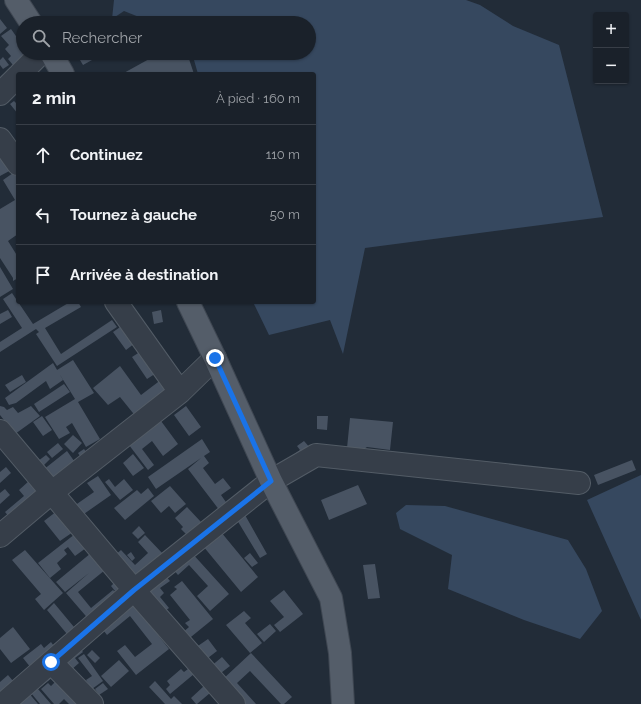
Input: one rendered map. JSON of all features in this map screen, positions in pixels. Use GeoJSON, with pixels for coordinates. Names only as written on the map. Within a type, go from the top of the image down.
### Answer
{"type":"FeatureCollection","features":[{"type":"Feature","properties":{"kind":"main road"},"geometry":{"type":"LineString","coordinates":[[16,0],[26,16]]}},
{"type":"Feature","properties":{"kind":"main road"},"geometry":{"type":"LineString","coordinates":[[54,60],[62,72]]}},
{"type":"Feature","properties":{"kind":"main road"},"geometry":{"type":"LineString","coordinates":[[189,304],[271,481],[331,598],[340,653],[341,703]]}},
{"type":"Feature","properties":{"kind":"street"},"geometry":{"type":"LineString","coordinates":[[22,72],[34,60]]}},
{"type":"Feature","properties":{"kind":"street"},"geometry":{"type":"LineString","coordinates":[[0,94],[16,78]]}},
{"type":"Feature","properties":{"kind":"street"},"geometry":{"type":"LineString","coordinates":[[0,139],[16,161]]}},
{"type":"Feature","properties":{"kind":"street"},"geometry":{"type":"LineString","coordinates":[[117,304],[180,392]]}},
{"type":"Feature","properties":{"kind":"street"},"geometry":{"type":"LineString","coordinates":[[0,536],[51,493],[180,392],[215,358]]}},
{"type":"Feature","properties":{"kind":"street"},"geometry":{"type":"LineString","coordinates":[[0,431],[134,590],[234,704]]}},
{"type":"Feature","properties":{"kind":"street"},"geometry":{"type":"LineString","coordinates":[[3,704],[134,590],[271,481],[316,455],[579,484]]}},
{"type":"Feature","properties":{"kind":"street"},"geometry":{"type":"LineString","coordinates":[[51,662],[92,704]]}},
{"type":"Feature","properties":{"kind":"water"},"geometry":{"type":"Polygon","coordinates":[[[114,0],[466,0],[480,5],[513,26],[559,45],[603,217],[365,248],[343,354],[330,320],[269,335],[254,304],[316,304],[316,72],[197,72],[194,60],[316,60],[316,16],[136,16],[124,11],[116,16],[112,16],[114,0]]]}},
{"type":"Feature","properties":{"kind":"water"},"geometry":{"type":"Polygon","coordinates":[[[641,475],[641,620],[587,500],[641,475]]]}},
{"type":"Feature","properties":{"kind":"water"},"geometry":{"type":"Polygon","coordinates":[[[406,505],[445,506],[568,540],[586,569],[602,611],[580,639],[524,620],[448,589],[452,555],[400,529],[396,513],[406,505]]]}},
{"type":"Feature","properties":{"kind":"building"},"geometry":{"type":"Polygon","coordinates":[[[0,19],[7,28],[0,34],[0,19]]]}},
{"type":"Feature","properties":{"kind":"building"},"geometry":{"type":"Polygon","coordinates":[[[11,29],[16,36],[16,60],[23,60],[17,70],[8,59],[11,56],[5,49],[9,45],[1,36],[11,29]]]}},
{"type":"Feature","properties":{"kind":"building"},"geometry":{"type":"Polygon","coordinates":[[[3,57],[9,65],[3,69],[0,65],[0,60],[3,57]]]}},
{"type":"Feature","properties":{"kind":"building"},"geometry":{"type":"Polygon","coordinates":[[[80,60],[92,60],[83,65],[80,60]]]}},
{"type":"Feature","properties":{"kind":"building"},"geometry":{"type":"Polygon","coordinates":[[[147,60],[189,60],[193,72],[126,72],[147,60]]]}},
{"type":"Feature","properties":{"kind":"building"},"geometry":{"type":"Polygon","coordinates":[[[14,101],[16,103],[16,112],[10,104],[14,101]]]}},
{"type":"Feature","properties":{"kind":"building"},"geometry":{"type":"Polygon","coordinates":[[[0,152],[13,169],[0,176],[0,152]]]}},
{"type":"Feature","properties":{"kind":"building"},"geometry":{"type":"Polygon","coordinates":[[[16,171],[16,235],[8,241],[16,254],[16,279],[13,281],[13,278],[0,258],[0,209],[15,200],[3,180],[16,171]]]}},
{"type":"Feature","properties":{"kind":"building"},"geometry":{"type":"Polygon","coordinates":[[[0,267],[13,289],[0,297],[0,267]]]}},
{"type":"Feature","properties":{"kind":"building"},"geometry":{"type":"Polygon","coordinates":[[[12,293],[16,299],[16,304],[19,304],[33,324],[67,304],[79,304],[81,307],[45,328],[61,354],[112,320],[117,327],[57,366],[36,334],[39,332],[36,329],[0,352],[0,342],[22,328],[3,299],[12,293]]]}},
{"type":"Feature","properties":{"kind":"building"},"geometry":{"type":"Polygon","coordinates":[[[8,310],[12,317],[0,324],[0,314],[8,310]]]}},
{"type":"Feature","properties":{"kind":"building"},"geometry":{"type":"Polygon","coordinates":[[[161,310],[163,322],[154,324],[152,312],[161,310]]]}},
{"type":"Feature","properties":{"kind":"building"},"geometry":{"type":"Polygon","coordinates":[[[126,323],[139,340],[126,350],[113,332],[126,323]]]}},
{"type":"Feature","properties":{"kind":"building"},"geometry":{"type":"Polygon","coordinates":[[[146,348],[161,370],[147,379],[132,357],[146,348]]]}},
{"type":"Feature","properties":{"kind":"building"},"geometry":{"type":"Polygon","coordinates":[[[73,360],[94,393],[78,402],[100,439],[86,447],[72,423],[66,427],[70,433],[59,439],[45,417],[75,399],[57,370],[73,360]]]}},
{"type":"Feature","properties":{"kind":"building"},"geometry":{"type":"Polygon","coordinates":[[[53,363],[63,380],[50,389],[46,381],[16,403],[9,405],[5,398],[53,363]]]}},
{"type":"Feature","properties":{"kind":"building"},"geometry":{"type":"Polygon","coordinates":[[[120,366],[141,395],[166,376],[175,386],[137,418],[120,397],[108,405],[93,388],[120,366]]]}},
{"type":"Feature","properties":{"kind":"building"},"geometry":{"type":"Polygon","coordinates":[[[22,375],[26,382],[10,392],[5,385],[22,375]]]}},
{"type":"Feature","properties":{"kind":"building"},"geometry":{"type":"Polygon","coordinates":[[[64,384],[70,392],[39,412],[34,404],[64,384]]]}},
{"type":"Feature","properties":{"kind":"building"},"geometry":{"type":"Polygon","coordinates":[[[0,406],[7,410],[13,407],[18,413],[31,406],[40,416],[15,434],[0,415],[0,406]]]}},
{"type":"Feature","properties":{"kind":"building"},"geometry":{"type":"Polygon","coordinates":[[[186,406],[201,427],[189,436],[174,415],[186,406]]]}},
{"type":"Feature","properties":{"kind":"building"},"geometry":{"type":"Polygon","coordinates":[[[42,416],[52,430],[43,436],[33,422],[42,416]]]}},
{"type":"Feature","properties":{"kind":"building"},"geometry":{"type":"Polygon","coordinates":[[[317,416],[328,416],[327,430],[317,429],[317,416]]]}},
{"type":"Feature","properties":{"kind":"building"},"geometry":{"type":"Polygon","coordinates":[[[350,418],[393,422],[390,450],[367,447],[364,449],[347,448],[350,418]]]}},
{"type":"Feature","properties":{"kind":"building"},"geometry":{"type":"Polygon","coordinates":[[[161,421],[178,444],[163,456],[152,441],[142,449],[154,465],[148,470],[129,445],[161,421]]]}},
{"type":"Feature","properties":{"kind":"building"},"geometry":{"type":"Polygon","coordinates":[[[73,435],[82,443],[73,453],[64,444],[73,435]]]}},
{"type":"Feature","properties":{"kind":"building"},"geometry":{"type":"Polygon","coordinates":[[[202,439],[210,452],[204,456],[209,463],[203,468],[215,484],[223,478],[231,488],[221,495],[228,505],[220,511],[188,469],[201,458],[156,489],[148,477],[202,439]]]}},
{"type":"Feature","properties":{"kind":"building"},"geometry":{"type":"Polygon","coordinates":[[[304,441],[311,449],[296,460],[292,456],[300,450],[297,446],[304,441]]]}},
{"type":"Feature","properties":{"kind":"building"},"geometry":{"type":"Polygon","coordinates":[[[58,443],[63,449],[52,458],[47,452],[58,443]]]}},
{"type":"Feature","properties":{"kind":"building"},"geometry":{"type":"Polygon","coordinates":[[[84,449],[90,457],[83,461],[78,453],[84,449]]]}},
{"type":"Feature","properties":{"kind":"building"},"geometry":{"type":"Polygon","coordinates":[[[67,451],[77,465],[53,483],[43,470],[67,451]]]}},
{"type":"Feature","properties":{"kind":"building"},"geometry":{"type":"Polygon","coordinates":[[[133,454],[144,468],[133,476],[123,463],[133,454]]]}},
{"type":"Feature","properties":{"kind":"building"},"geometry":{"type":"Polygon","coordinates":[[[46,455],[50,459],[43,466],[38,461],[46,455]]]}},
{"type":"Feature","properties":{"kind":"building"},"geometry":{"type":"Polygon","coordinates":[[[632,460],[636,470],[598,485],[594,475],[632,460]]]}},
{"type":"Feature","properties":{"kind":"building"},"geometry":{"type":"Polygon","coordinates":[[[6,467],[11,473],[0,483],[0,472],[6,467]]]}},
{"type":"Feature","properties":{"kind":"building"},"geometry":{"type":"Polygon","coordinates":[[[98,476],[111,495],[81,516],[74,506],[94,492],[87,483],[98,476]]]}},
{"type":"Feature","properties":{"kind":"building"},"geometry":{"type":"Polygon","coordinates":[[[109,479],[115,487],[124,479],[133,490],[120,500],[105,482],[109,479]]]}},
{"type":"Feature","properties":{"kind":"building"},"geometry":{"type":"Polygon","coordinates":[[[29,481],[40,495],[11,519],[5,512],[24,496],[19,490],[29,481]]]}},
{"type":"Feature","properties":{"kind":"building"},"geometry":{"type":"Polygon","coordinates":[[[358,485],[367,504],[329,520],[321,500],[358,485]]]}},
{"type":"Feature","properties":{"kind":"building"},"geometry":{"type":"Polygon","coordinates":[[[170,486],[186,504],[175,513],[169,506],[161,513],[151,501],[170,486]]]}},
{"type":"Feature","properties":{"kind":"building"},"geometry":{"type":"Polygon","coordinates":[[[148,488],[154,496],[125,520],[114,508],[137,490],[141,494],[148,488]]]}},
{"type":"Feature","properties":{"kind":"building"},"geometry":{"type":"Polygon","coordinates":[[[5,489],[10,495],[0,504],[0,493],[5,489]]]}},
{"type":"Feature","properties":{"kind":"building"},"geometry":{"type":"Polygon","coordinates":[[[187,507],[201,522],[187,535],[181,529],[183,527],[175,518],[187,507]]]}},
{"type":"Feature","properties":{"kind":"building"},"geometry":{"type":"Polygon","coordinates":[[[57,511],[73,532],[60,541],[44,521],[57,511]]]}},
{"type":"Feature","properties":{"kind":"building"},"geometry":{"type":"Polygon","coordinates":[[[245,515],[267,554],[260,558],[237,520],[245,515]]]}},
{"type":"Feature","properties":{"kind":"building"},"geometry":{"type":"Polygon","coordinates":[[[139,526],[145,533],[138,539],[132,533],[139,526]]]}},
{"type":"Feature","properties":{"kind":"building"},"geometry":{"type":"Polygon","coordinates":[[[221,532],[258,577],[241,592],[203,546],[221,532]]]}},
{"type":"Feature","properties":{"kind":"building"},"geometry":{"type":"Polygon","coordinates":[[[75,534],[86,548],[75,556],[68,547],[64,550],[67,554],[57,563],[61,569],[50,578],[38,563],[75,534]]]}},
{"type":"Feature","properties":{"kind":"building"},"geometry":{"type":"Polygon","coordinates":[[[145,535],[164,555],[136,581],[114,556],[121,550],[135,565],[148,553],[138,542],[145,535]]]}},
{"type":"Feature","properties":{"kind":"building"},"geometry":{"type":"Polygon","coordinates":[[[25,550],[63,593],[44,610],[35,599],[41,594],[12,560],[25,550]]]}},
{"type":"Feature","properties":{"kind":"building"},"geometry":{"type":"Polygon","coordinates":[[[131,552],[135,558],[132,561],[127,555],[131,552]]]}},
{"type":"Feature","properties":{"kind":"building"},"geometry":{"type":"Polygon","coordinates":[[[191,552],[229,594],[210,611],[197,596],[208,586],[189,565],[178,575],[172,568],[191,552]]]}},
{"type":"Feature","properties":{"kind":"building"},"geometry":{"type":"Polygon","coordinates":[[[91,553],[105,570],[78,592],[91,608],[113,590],[117,594],[91,622],[66,593],[89,573],[65,592],[56,582],[91,553]]]}},
{"type":"Feature","properties":{"kind":"building"},"geometry":{"type":"Polygon","coordinates":[[[250,553],[258,563],[252,567],[244,558],[250,553]]]}},
{"type":"Feature","properties":{"kind":"building"},"geometry":{"type":"Polygon","coordinates":[[[375,564],[380,598],[368,599],[363,565],[375,564]]]}},
{"type":"Feature","properties":{"kind":"building"},"geometry":{"type":"Polygon","coordinates":[[[164,574],[170,581],[160,588],[164,593],[160,597],[169,608],[162,613],[143,590],[164,574]]]}},
{"type":"Feature","properties":{"kind":"building"},"geometry":{"type":"Polygon","coordinates":[[[117,580],[122,585],[115,591],[111,586],[117,580]]]}},
{"type":"Feature","properties":{"kind":"building"},"geometry":{"type":"Polygon","coordinates":[[[182,581],[213,619],[186,641],[181,634],[189,627],[185,623],[190,620],[170,595],[177,589],[174,587],[182,581]]]}},
{"type":"Feature","properties":{"kind":"building"},"geometry":{"type":"Polygon","coordinates":[[[284,590],[303,614],[280,632],[274,625],[284,617],[270,601],[284,590]]]}},
{"type":"Feature","properties":{"kind":"building"},"geometry":{"type":"Polygon","coordinates":[[[132,602],[169,649],[136,675],[117,651],[125,645],[135,657],[152,644],[130,616],[107,635],[100,626],[132,602]]]}},
{"type":"Feature","properties":{"kind":"building"},"geometry":{"type":"Polygon","coordinates":[[[54,603],[74,627],[82,620],[88,627],[60,650],[55,644],[67,634],[47,610],[54,603]]]}},
{"type":"Feature","properties":{"kind":"building"},"geometry":{"type":"Polygon","coordinates":[[[244,611],[251,618],[245,623],[262,643],[250,653],[226,625],[244,611]]]}},
{"type":"Feature","properties":{"kind":"building"},"geometry":{"type":"Polygon","coordinates":[[[270,624],[276,631],[264,642],[257,634],[270,624]]]}},
{"type":"Feature","properties":{"kind":"building"},"geometry":{"type":"Polygon","coordinates":[[[13,627],[30,649],[11,663],[0,649],[0,638],[13,627]]]}},
{"type":"Feature","properties":{"kind":"building"},"geometry":{"type":"Polygon","coordinates":[[[208,639],[217,651],[204,661],[195,648],[208,639]]]}},
{"type":"Feature","properties":{"kind":"building"},"geometry":{"type":"Polygon","coordinates":[[[51,642],[56,649],[31,668],[23,658],[41,644],[44,648],[51,642]]]}},
{"type":"Feature","properties":{"kind":"building"},"geometry":{"type":"Polygon","coordinates":[[[78,646],[83,652],[75,658],[79,663],[71,670],[62,659],[78,646]]]}},
{"type":"Feature","properties":{"kind":"building"},"geometry":{"type":"Polygon","coordinates":[[[92,650],[100,658],[95,663],[87,655],[92,650]]]}},
{"type":"Feature","properties":{"kind":"building"},"geometry":{"type":"Polygon","coordinates":[[[251,653],[292,697],[284,704],[281,704],[250,671],[237,683],[256,704],[244,704],[222,680],[251,653]]]}},
{"type":"Feature","properties":{"kind":"building"},"geometry":{"type":"Polygon","coordinates":[[[84,654],[103,681],[92,689],[86,680],[92,676],[78,658],[84,654]]]}},
{"type":"Feature","properties":{"kind":"building"},"geometry":{"type":"Polygon","coordinates":[[[222,657],[230,666],[217,676],[210,667],[222,657]]]}},
{"type":"Feature","properties":{"kind":"building"},"geometry":{"type":"Polygon","coordinates":[[[119,660],[129,671],[111,687],[101,676],[119,660]]]}},
{"type":"Feature","properties":{"kind":"building"},"geometry":{"type":"Polygon","coordinates":[[[181,669],[184,672],[188,669],[194,674],[170,694],[166,689],[170,685],[167,681],[181,669]]]}},
{"type":"Feature","properties":{"kind":"building"},"geometry":{"type":"Polygon","coordinates":[[[47,671],[53,677],[38,689],[51,704],[40,704],[27,688],[47,671]]]}},
{"type":"Feature","properties":{"kind":"building"},"geometry":{"type":"Polygon","coordinates":[[[8,675],[13,681],[0,693],[0,682],[8,675]]]}},
{"type":"Feature","properties":{"kind":"building"},"geometry":{"type":"Polygon","coordinates":[[[58,679],[78,704],[69,704],[64,699],[59,704],[54,704],[41,689],[48,683],[51,686],[58,679]]]}},
{"type":"Feature","properties":{"kind":"building"},"geometry":{"type":"Polygon","coordinates":[[[155,681],[171,699],[174,696],[182,704],[165,704],[149,687],[155,681]]]}},
{"type":"Feature","properties":{"kind":"building"},"geometry":{"type":"Polygon","coordinates":[[[103,683],[108,689],[99,695],[95,689],[103,683]]]}},
{"type":"Feature","properties":{"kind":"building"},"geometry":{"type":"Polygon","coordinates":[[[204,686],[210,693],[196,704],[191,698],[204,686]]]}},
{"type":"Feature","properties":{"kind":"building"},"geometry":{"type":"Polygon","coordinates":[[[27,691],[38,704],[11,704],[27,691]]]}},
{"type":"Feature","properties":{"kind":"route"},"geometry":{"type":"LineString","coordinates":[[51,662],[134,590],[271,481],[215,358]]}}]}
